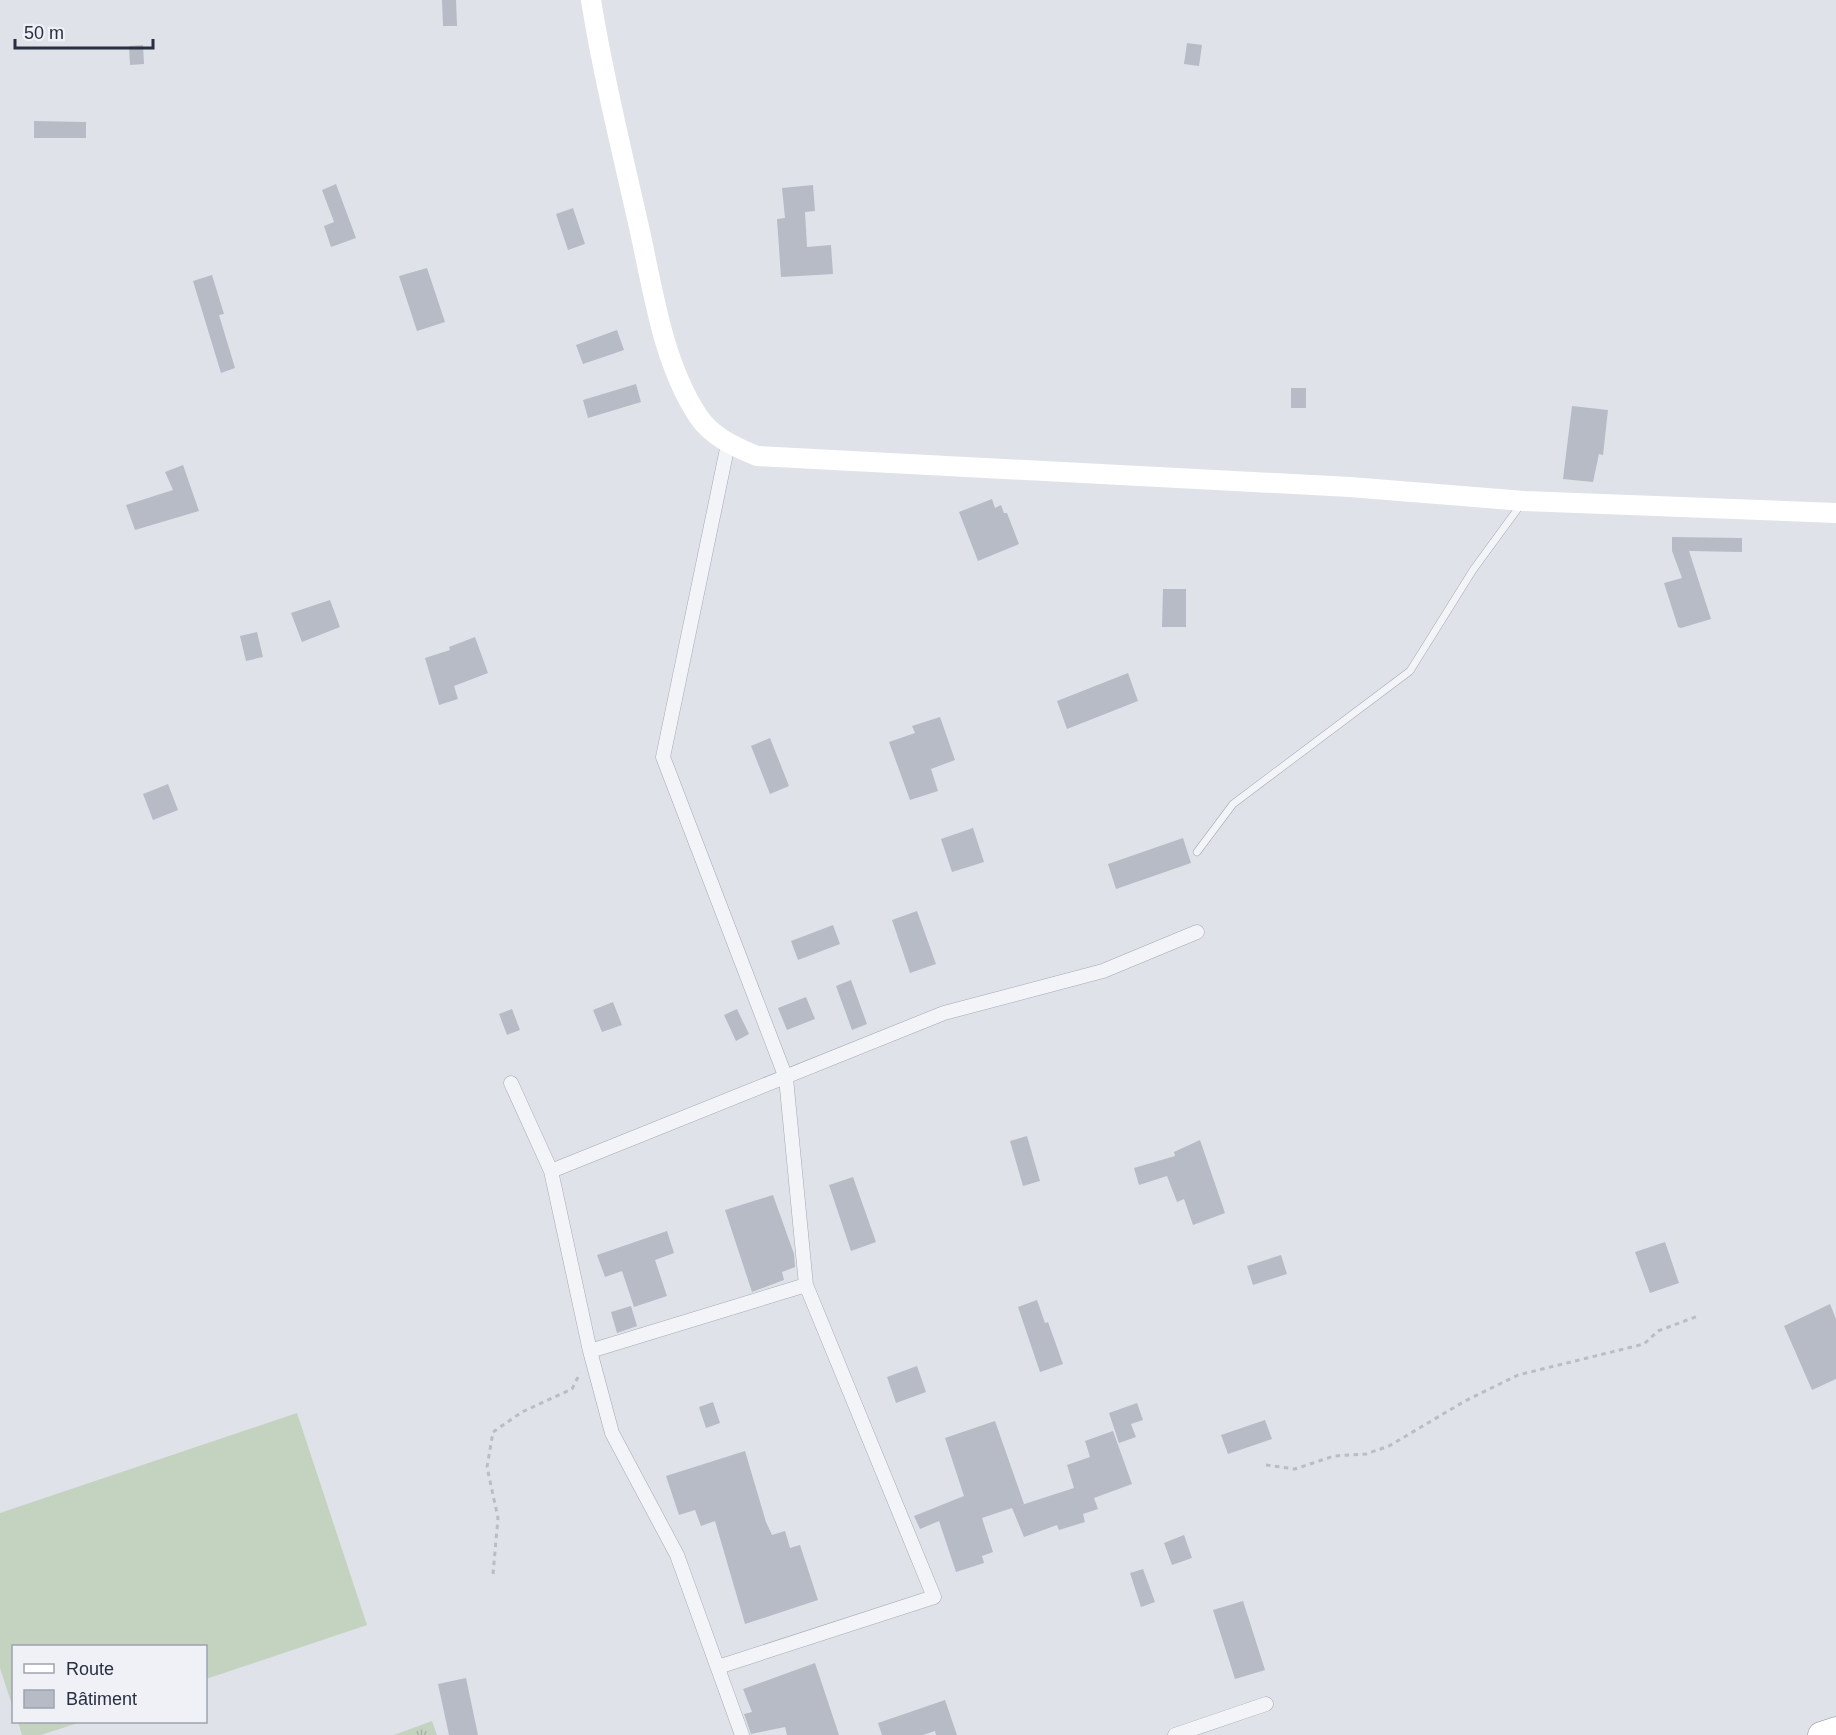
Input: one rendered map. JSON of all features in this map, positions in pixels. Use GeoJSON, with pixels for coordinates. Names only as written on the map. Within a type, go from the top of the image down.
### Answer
{"type":"FeatureCollection","features":[{"type":"Feature","properties":{"kind":"highway"},"geometry":{"type":"LineString","coordinates":[[1821,1735],[1836,1730]]}},
{"type":"Feature","properties":{"kind":"street"},"geometry":{"type":"LineString","coordinates":[[591,0],[599,51],[654,294],[678,379],[700,418],[728,444],[757,456],[1338,486],[1524,501],[1836,513]]}},
{"type":"Feature","properties":{"kind":"street"},"geometry":{"type":"LineString","coordinates":[[718,1667],[934,1597],[806,1285],[786,1078],[663,757],[728,444]]}},
{"type":"Feature","properties":{"kind":"street"},"geometry":{"type":"LineString","coordinates":[[551,1171],[944,1013],[1103,971],[1197,933]]}},
{"type":"Feature","properties":{"kind":"street"},"geometry":{"type":"LineString","coordinates":[[511,1083],[551,1171],[590,1351],[612,1433],[677,1555],[741,1735]]}},
{"type":"Feature","properties":{"kind":"street"},"geometry":{"type":"LineString","coordinates":[[590,1351],[806,1285]]}},
{"type":"Feature","properties":{"kind":"street"},"geometry":{"type":"LineString","coordinates":[[1176,1735],[1266,1704]]}},
{"type":"Feature","properties":{"kind":"lane"},"geometry":{"type":"LineString","coordinates":[[1197,852],[1233,804],[1410,671],[1473,570],[1524,501]]}},
{"type":"Feature","properties":{"kind":"path"},"geometry":{"type":"LineString","coordinates":[[1266,1465],[1295,1468],[1334,1456],[1366,1454],[1389,1446],[1465,1401],[1518,1375],[1644,1344],[1658,1331],[1698,1316]]}},
{"type":"Feature","properties":{"kind":"path"},"geometry":{"type":"LineString","coordinates":[[493,1574],[498,1518],[487,1467],[493,1432],[522,1413],[572,1389],[590,1351]]}},
{"type":"Feature","properties":{"kind":"green space"},"geometry":{"type":"Polygon","coordinates":[[[297,1413],[367,1625],[207,1679],[207,1645],[12,1645],[12,1705],[0,1668],[0,1513],[297,1413]]]}},
{"type":"Feature","properties":{"kind":"green space"},"geometry":{"type":"Polygon","coordinates":[[[432,1721],[437,1735],[394,1735],[432,1721]]]}},
{"type":"Feature","properties":{"kind":"green space"},"geometry":{"type":"Polygon","coordinates":[[[18,1723],[78,1723],[41,1735],[22,1735],[18,1723]]]}},
{"type":"Feature","properties":{"kind":"building"},"geometry":{"type":"Polygon","coordinates":[[[442,0],[456,0],[457,26],[443,26],[442,0]]]}},
{"type":"Feature","properties":{"kind":"building"},"geometry":{"type":"Polygon","coordinates":[[[1187,43],[1202,45],[1199,66],[1184,64],[1187,43]]]}},
{"type":"Feature","properties":{"kind":"building"},"geometry":{"type":"Polygon","coordinates":[[[143,45],[144,64],[130,65],[129,46],[143,45]]]}},
{"type":"Feature","properties":{"kind":"building"},"geometry":{"type":"Polygon","coordinates":[[[34,121],[86,122],[86,138],[34,138],[34,121]]]}},
{"type":"Feature","properties":{"kind":"building"},"geometry":{"type":"Polygon","coordinates":[[[336,184],[356,238],[331,247],[324,226],[334,222],[322,190],[336,184]]]}},
{"type":"Feature","properties":{"kind":"building"},"geometry":{"type":"Polygon","coordinates":[[[813,185],[815,211],[805,212],[807,247],[831,245],[833,274],[781,277],[777,219],[785,218],[782,188],[813,185]]]}},
{"type":"Feature","properties":{"kind":"building"},"geometry":{"type":"Polygon","coordinates":[[[573,208],[585,244],[568,250],[556,214],[573,208]]]}},
{"type":"Feature","properties":{"kind":"building"},"geometry":{"type":"Polygon","coordinates":[[[427,268],[445,322],[417,331],[399,276],[427,268]]]}},
{"type":"Feature","properties":{"kind":"building"},"geometry":{"type":"Polygon","coordinates":[[[212,275],[224,314],[219,315],[235,368],[221,373],[193,281],[212,275]]]}},
{"type":"Feature","properties":{"kind":"building"},"geometry":{"type":"Polygon","coordinates":[[[617,330],[624,350],[583,364],[576,345],[617,330]]]}},
{"type":"Feature","properties":{"kind":"building"},"geometry":{"type":"Polygon","coordinates":[[[636,384],[641,402],[588,418],[583,400],[636,384]]]}},
{"type":"Feature","properties":{"kind":"building"},"geometry":{"type":"Polygon","coordinates":[[[1291,388],[1306,388],[1306,408],[1291,408],[1291,388]]]}},
{"type":"Feature","properties":{"kind":"building"},"geometry":{"type":"Polygon","coordinates":[[[1572,406],[1608,410],[1603,455],[1599,454],[1593,482],[1563,479],[1572,406]]]}},
{"type":"Feature","properties":{"kind":"building"},"geometry":{"type":"Polygon","coordinates":[[[183,465],[199,511],[135,530],[126,505],[173,490],[165,472],[183,465]]]}},
{"type":"Feature","properties":{"kind":"building"},"geometry":{"type":"Polygon","coordinates":[[[992,499],[995,508],[1001,505],[1004,513],[1007,513],[1019,544],[978,561],[959,512],[992,499]]]}},
{"type":"Feature","properties":{"kind":"building"},"geometry":{"type":"Polygon","coordinates":[[[1672,537],[1742,538],[1742,552],[1689,551],[1711,619],[1681,628],[1678,627],[1664,583],[1682,578],[1672,551],[1672,537]]]}},
{"type":"Feature","properties":{"kind":"building"},"geometry":{"type":"Polygon","coordinates":[[[1163,589],[1186,589],[1186,627],[1162,627],[1163,589]]]}},
{"type":"Feature","properties":{"kind":"building"},"geometry":{"type":"Polygon","coordinates":[[[330,600],[340,627],[302,642],[291,613],[330,600]]]}},
{"type":"Feature","properties":{"kind":"building"},"geometry":{"type":"Polygon","coordinates":[[[257,632],[263,657],[246,661],[240,636],[257,632]]]}},
{"type":"Feature","properties":{"kind":"building"},"geometry":{"type":"Polygon","coordinates":[[[475,637],[488,673],[454,686],[458,699],[439,705],[425,658],[450,650],[449,647],[475,637]]]}},
{"type":"Feature","properties":{"kind":"building"},"geometry":{"type":"Polygon","coordinates":[[[1128,673],[1138,701],[1067,729],[1057,701],[1128,673]]]}},
{"type":"Feature","properties":{"kind":"building"},"geometry":{"type":"Polygon","coordinates":[[[940,717],[955,760],[931,769],[938,791],[910,800],[889,742],[915,733],[912,726],[940,717]]]}},
{"type":"Feature","properties":{"kind":"building"},"geometry":{"type":"Polygon","coordinates":[[[770,738],[789,786],[770,794],[751,746],[770,738]]]}},
{"type":"Feature","properties":{"kind":"building"},"geometry":{"type":"Polygon","coordinates":[[[168,784],[178,810],[153,820],[143,794],[168,784]]]}},
{"type":"Feature","properties":{"kind":"building"},"geometry":{"type":"Polygon","coordinates":[[[973,828],[984,862],[952,872],[941,839],[973,828]]]}},
{"type":"Feature","properties":{"kind":"building"},"geometry":{"type":"Polygon","coordinates":[[[1183,838],[1191,863],[1116,889],[1108,864],[1183,838]]]}},
{"type":"Feature","properties":{"kind":"building"},"geometry":{"type":"Polygon","coordinates":[[[917,911],[936,964],[910,973],[892,920],[917,911]]]}},
{"type":"Feature","properties":{"kind":"building"},"geometry":{"type":"Polygon","coordinates":[[[833,925],[840,944],[798,960],[791,941],[833,925]]]}},
{"type":"Feature","properties":{"kind":"building"},"geometry":{"type":"Polygon","coordinates":[[[851,980],[867,1024],[852,1030],[836,986],[851,980]]]}},
{"type":"Feature","properties":{"kind":"building"},"geometry":{"type":"Polygon","coordinates":[[[806,997],[815,1019],[787,1030],[778,1008],[806,997]]]}},
{"type":"Feature","properties":{"kind":"building"},"geometry":{"type":"Polygon","coordinates":[[[613,1002],[622,1025],[602,1032],[593,1010],[613,1002]]]}},
{"type":"Feature","properties":{"kind":"building"},"geometry":{"type":"Polygon","coordinates":[[[512,1009],[520,1030],[507,1035],[499,1014],[512,1009]]]}},
{"type":"Feature","properties":{"kind":"building"},"geometry":{"type":"Polygon","coordinates":[[[737,1009],[749,1034],[736,1041],[724,1015],[737,1009]]]}},
{"type":"Feature","properties":{"kind":"building"},"geometry":{"type":"Polygon","coordinates":[[[1027,1136],[1040,1181],[1023,1186],[1010,1141],[1027,1136]]]}},
{"type":"Feature","properties":{"kind":"building"},"geometry":{"type":"Polygon","coordinates":[[[1200,1140],[1225,1213],[1193,1225],[1184,1199],[1177,1202],[1167,1176],[1139,1185],[1134,1168],[1175,1156],[1174,1152],[1200,1140]]]}},
{"type":"Feature","properties":{"kind":"building"},"geometry":{"type":"Polygon","coordinates":[[[853,1177],[876,1242],[851,1251],[829,1185],[853,1177]]]}},
{"type":"Feature","properties":{"kind":"building"},"geometry":{"type":"Polygon","coordinates":[[[773,1195],[794,1254],[795,1267],[782,1272],[784,1280],[752,1292],[725,1210],[773,1195]]]}},
{"type":"Feature","properties":{"kind":"building"},"geometry":{"type":"Polygon","coordinates":[[[667,1231],[674,1253],[655,1260],[667,1296],[634,1307],[622,1271],[605,1277],[597,1255],[667,1231]]]}},
{"type":"Feature","properties":{"kind":"building"},"geometry":{"type":"Polygon","coordinates":[[[1665,1242],[1679,1283],[1650,1293],[1635,1252],[1665,1242]]]}},
{"type":"Feature","properties":{"kind":"building"},"geometry":{"type":"Polygon","coordinates":[[[1281,1255],[1287,1274],[1253,1285],[1247,1266],[1281,1255]]]}},
{"type":"Feature","properties":{"kind":"building"},"geometry":{"type":"Polygon","coordinates":[[[1037,1300],[1045,1323],[1048,1322],[1063,1364],[1040,1372],[1018,1307],[1037,1300]]]}},
{"type":"Feature","properties":{"kind":"building"},"geometry":{"type":"Polygon","coordinates":[[[1830,1304],[1836,1319],[1836,1379],[1812,1390],[1784,1326],[1830,1304]]]}},
{"type":"Feature","properties":{"kind":"building"},"geometry":{"type":"Polygon","coordinates":[[[631,1306],[637,1326],[617,1333],[611,1312],[631,1306]]]}},
{"type":"Feature","properties":{"kind":"building"},"geometry":{"type":"Polygon","coordinates":[[[917,1366],[926,1392],[896,1403],[887,1377],[917,1366]]]}},
{"type":"Feature","properties":{"kind":"building"},"geometry":{"type":"Polygon","coordinates":[[[713,1402],[720,1423],[706,1428],[699,1407],[713,1402]]]}},
{"type":"Feature","properties":{"kind":"building"},"geometry":{"type":"Polygon","coordinates":[[[1137,1403],[1143,1420],[1131,1424],[1136,1437],[1119,1443],[1109,1413],[1137,1403]]]}},
{"type":"Feature","properties":{"kind":"building"},"geometry":{"type":"Polygon","coordinates":[[[1265,1420],[1272,1439],[1228,1454],[1221,1435],[1265,1420]]]}},
{"type":"Feature","properties":{"kind":"building"},"geometry":{"type":"Polygon","coordinates":[[[995,1421],[1024,1504],[982,1518],[993,1552],[982,1556],[984,1563],[956,1572],[939,1521],[920,1529],[914,1516],[964,1496],[945,1438],[995,1421]]]}},
{"type":"Feature","properties":{"kind":"building"},"geometry":{"type":"Polygon","coordinates":[[[1113,1431],[1132,1484],[1094,1498],[1098,1509],[1083,1514],[1085,1522],[1059,1530],[1057,1525],[1024,1537],[1012,1508],[1074,1488],[1067,1465],[1090,1457],[1085,1441],[1113,1431]]]}},
{"type":"Feature","properties":{"kind":"building"},"geometry":{"type":"Polygon","coordinates":[[[745,1451],[772,1535],[785,1531],[790,1548],[800,1545],[818,1600],[745,1624],[715,1521],[701,1526],[695,1510],[679,1515],[666,1476],[745,1451]]]}},
{"type":"Feature","properties":{"kind":"building"},"geometry":{"type":"Polygon","coordinates":[[[1184,1535],[1192,1558],[1172,1565],[1164,1543],[1184,1535]]]}},
{"type":"Feature","properties":{"kind":"building"},"geometry":{"type":"Polygon","coordinates":[[[1143,1569],[1155,1602],[1141,1607],[1130,1573],[1143,1569]]]}},
{"type":"Feature","properties":{"kind":"building"},"geometry":{"type":"Polygon","coordinates":[[[1243,1601],[1265,1670],[1235,1679],[1213,1610],[1243,1601]]]}},
{"type":"Feature","properties":{"kind":"building"},"geometry":{"type":"Polygon","coordinates":[[[815,1663],[839,1735],[787,1735],[785,1727],[751,1734],[744,1714],[752,1712],[743,1689],[815,1663]]]}},
{"type":"Feature","properties":{"kind":"building"},"geometry":{"type":"Polygon","coordinates":[[[466,1678],[478,1735],[449,1735],[438,1684],[466,1678]]]}},
{"type":"Feature","properties":{"kind":"building"},"geometry":{"type":"Polygon","coordinates":[[[945,1700],[957,1735],[936,1735],[935,1731],[923,1735],[882,1735],[878,1723],[945,1700]]]}}]}
